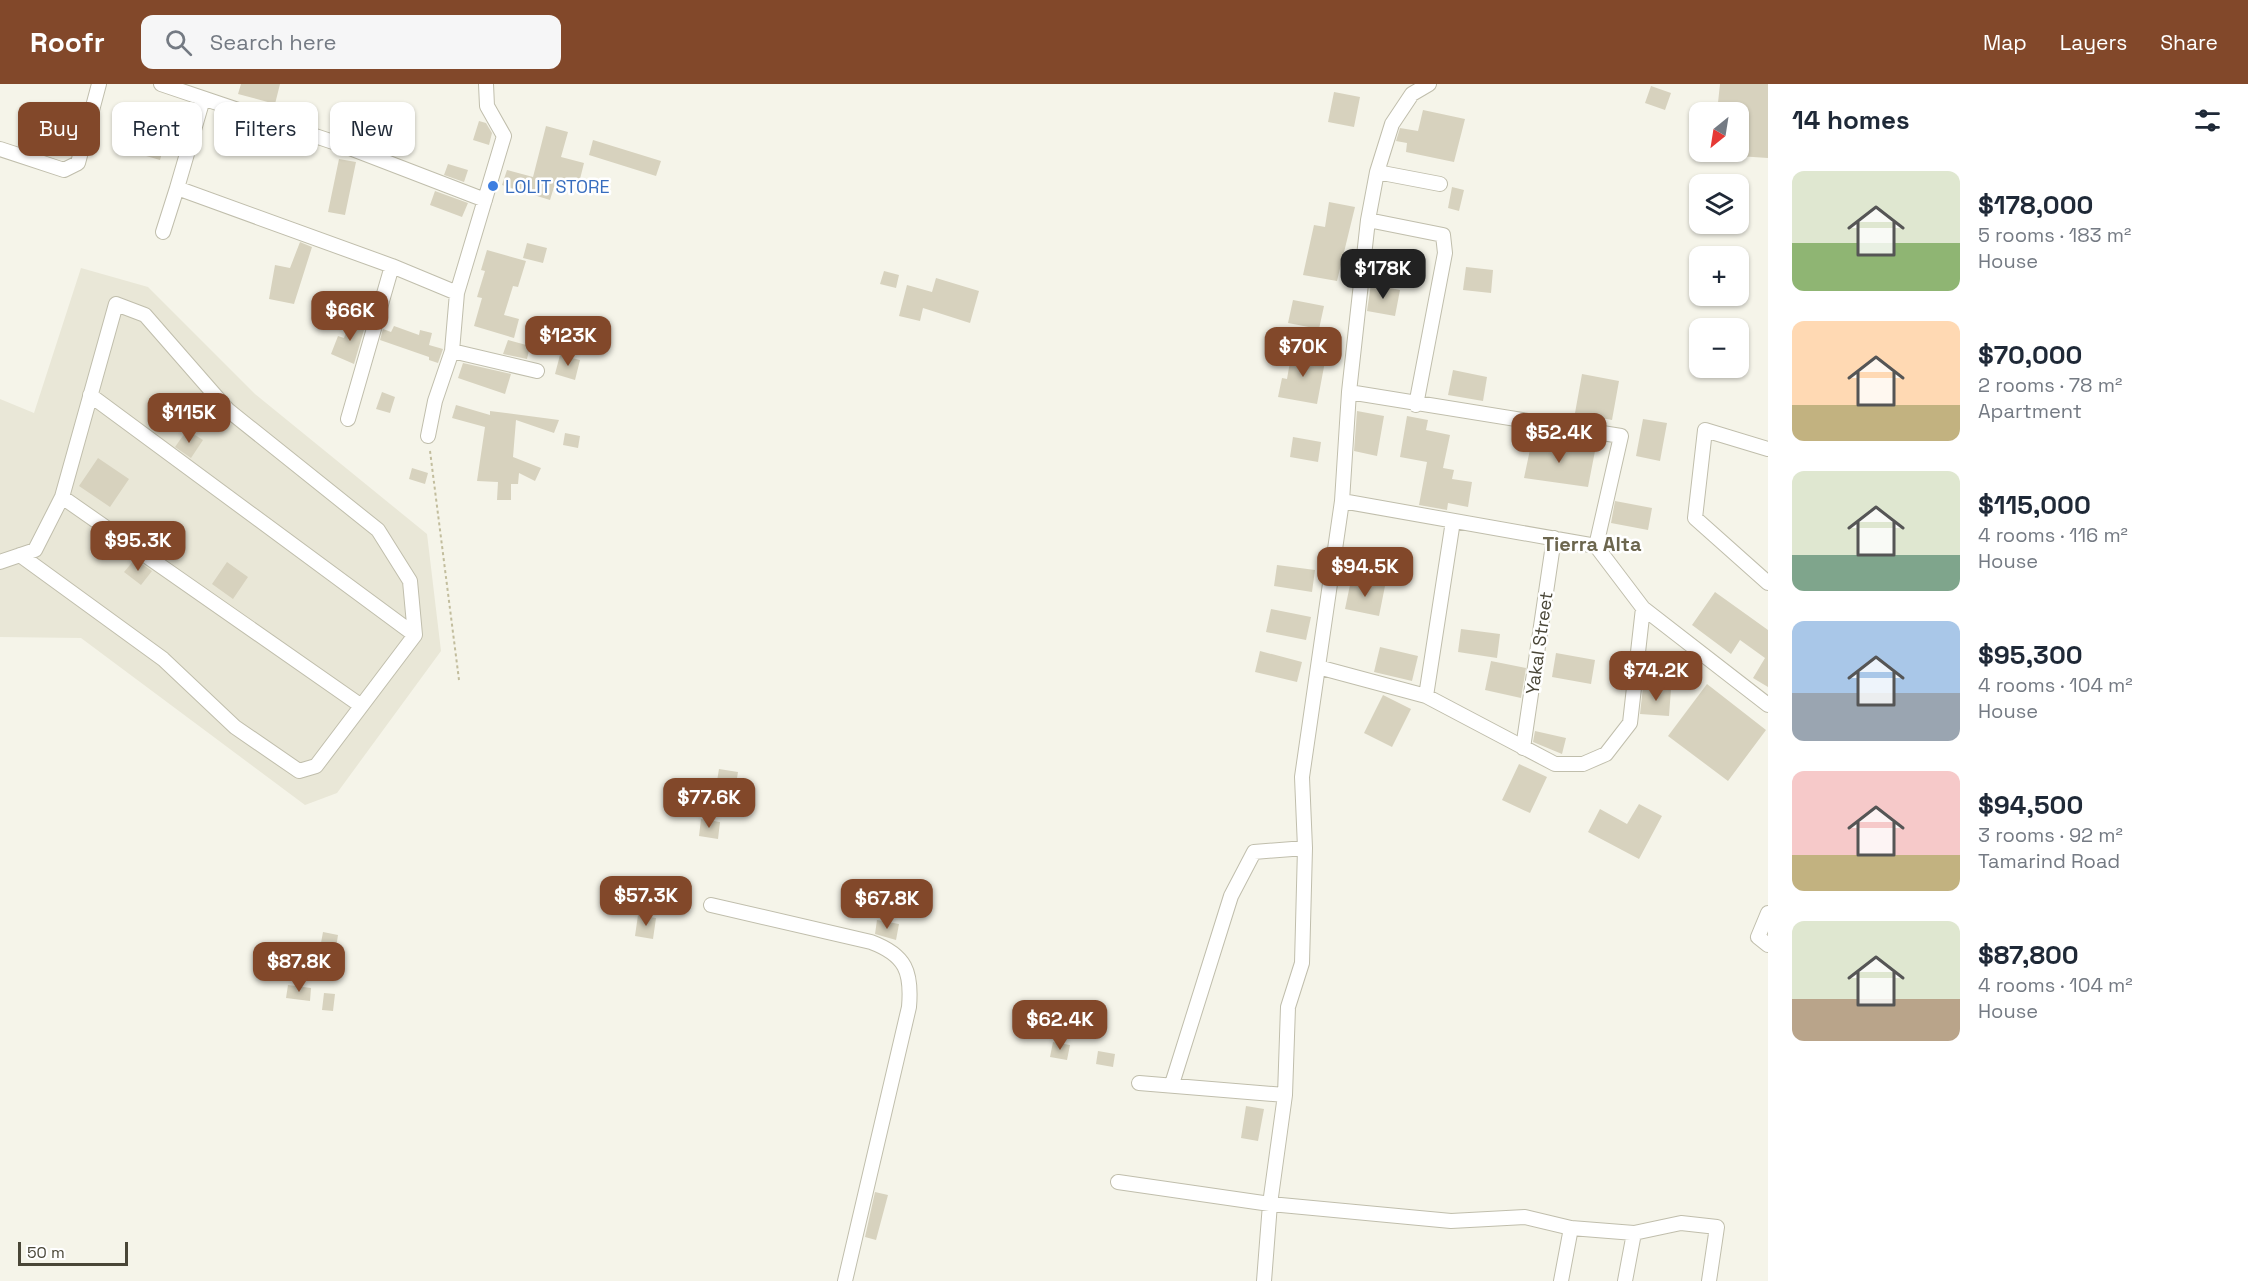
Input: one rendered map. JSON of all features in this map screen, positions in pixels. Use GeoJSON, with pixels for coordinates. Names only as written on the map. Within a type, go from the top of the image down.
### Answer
{"type":"FeatureCollection","features":[{"type":"Feature","properties":{"kind":"street"},"geometry":{"type":"LineString","coordinates":[[0,149],[64,170],[78,163],[99,84]]}},
{"type":"Feature","properties":{"kind":"street"},"geometry":{"type":"LineString","coordinates":[[161,84],[342,145],[485,200]]}},
{"type":"Feature","properties":{"kind":"street"},"geometry":{"type":"LineString","coordinates":[[428,436],[435,401],[452,351],[457,293],[504,136],[487,106],[486,84]]}},
{"type":"Feature","properties":{"kind":"street"},"geometry":{"type":"LineString","coordinates":[[1264,1281],[1270,1204],[1285,1095],[1288,1007],[1302,963],[1305,848],[1302,777],[1342,501],[1349,392],[1368,220],[1377,172],[1392,124],[1412,94],[1429,84]]}},
{"type":"Feature","properties":{"kind":"street"},"geometry":{"type":"LineString","coordinates":[[163,232],[203,99]]}},
{"type":"Feature","properties":{"kind":"street"},"geometry":{"type":"LineString","coordinates":[[1377,172],[1440,184]]}},
{"type":"Feature","properties":{"kind":"street"},"geometry":{"type":"LineString","coordinates":[[177,188],[392,266],[457,293]]}},
{"type":"Feature","properties":{"kind":"street"},"geometry":{"type":"LineString","coordinates":[[1368,220],[1443,235],[1445,253],[1416,405]]}},
{"type":"Feature","properties":{"kind":"street"},"geometry":{"type":"LineString","coordinates":[[348,418],[392,266]]}},
{"type":"Feature","properties":{"kind":"street"},"geometry":{"type":"LineString","coordinates":[[0,562],[20,555],[35,550],[62,497],[116,304],[145,315],[228,410],[378,530],[410,581],[415,635],[316,766],[298,771],[236,727],[163,659],[20,555]]}},
{"type":"Feature","properties":{"kind":"street"},"geometry":{"type":"LineString","coordinates":[[452,351],[537,371]]}},
{"type":"Feature","properties":{"kind":"street"},"geometry":{"type":"LineString","coordinates":[[1349,392],[1416,405],[1622,436],[1596,546]]}},
{"type":"Feature","properties":{"kind":"street"},"geometry":{"type":"LineString","coordinates":[[90,395],[415,635]]}},
{"type":"Feature","properties":{"kind":"street"},"geometry":{"type":"LineString","coordinates":[[1768,449],[1705,430],[1695,518],[1768,583]]}},
{"type":"Feature","properties":{"kind":"street"},"geometry":{"type":"LineString","coordinates":[[62,497],[360,705]]}},
{"type":"Feature","properties":{"kind":"street"},"geometry":{"type":"LineString","coordinates":[[1342,501],[1596,546],[1643,608],[1768,705]]}},
{"type":"Feature","properties":{"kind":"street"},"geometry":{"type":"LineString","coordinates":[[1426,696],[1453,521]]}},
{"type":"Feature","properties":{"kind":"street","name":"Yakal Street"},"geometry":{"type":"LineString","coordinates":[[1523,748],[1554,538]]}},
{"type":"Feature","properties":{"kind":"street"},"geometry":{"type":"LineString","coordinates":[[1318,667],[1426,696],[1555,764],[1583,764],[1606,754],[1630,723],[1643,608]]}},
{"type":"Feature","properties":{"kind":"street"},"geometry":{"type":"LineString","coordinates":[[1172,1084],[1232,896],[1254,852],[1305,848]]}},
{"type":"Feature","properties":{"kind":"street"},"geometry":{"type":"LineString","coordinates":[[711,905],[871,942],[894,955],[909,974],[909,1007],[845,1281]]}},
{"type":"Feature","properties":{"kind":"street"},"geometry":{"type":"LineString","coordinates":[[1768,913],[1758,937],[1768,945]]}},
{"type":"Feature","properties":{"kind":"street"},"geometry":{"type":"LineString","coordinates":[[1138,1083],[1285,1095]]}},
{"type":"Feature","properties":{"kind":"street"},"geometry":{"type":"LineString","coordinates":[[1118,1182],[1270,1204],[1451,1221],[1525,1217],[1571,1228],[1634,1233],[1681,1222],[1717,1227],[1709,1281]]}},
{"type":"Feature","properties":{"kind":"street"},"geometry":{"type":"LineString","coordinates":[[1561,1281],[1571,1228]]}},
{"type":"Feature","properties":{"kind":"street"},"geometry":{"type":"LineString","coordinates":[[1625,1281],[1634,1233]]}},
{"type":"Feature","properties":{"kind":"path"},"geometry":{"type":"LineString","coordinates":[[428,436],[459,680]]}},
{"type":"Feature","properties":{"kind":"shaded area"},"geometry":{"type":"Polygon","coordinates":[[[81,268],[148,287],[255,394],[427,534],[441,651],[337,793],[305,805],[81,638],[0,637],[0,399],[34,413],[81,268]]]}},
{"type":"Feature","properties":{"kind":"building"},"geometry":{"type":"Polygon","coordinates":[[[241,84],[280,84],[276,102],[238,94],[241,84]]]}},
{"type":"Feature","properties":{"kind":"building"},"geometry":{"type":"Polygon","coordinates":[[[1720,84],[1768,84],[1768,158],[1749,157],[1749,102],[1718,102],[1720,84]]]}},
{"type":"Feature","properties":{"kind":"building"},"geometry":{"type":"Polygon","coordinates":[[[1651,86],[1671,93],[1665,110],[1645,103],[1651,86]]]}},
{"type":"Feature","properties":{"kind":"building"},"geometry":{"type":"Polygon","coordinates":[[[1334,92],[1360,97],[1354,127],[1328,122],[1334,92]]]}},
{"type":"Feature","properties":{"kind":"building"},"geometry":{"type":"Polygon","coordinates":[[[1423,110],[1465,119],[1454,162],[1406,152],[1407,143],[1396,141],[1400,128],[1418,131],[1423,110]]]}},
{"type":"Feature","properties":{"kind":"building"},"geometry":{"type":"Polygon","coordinates":[[[479,121],[486,123],[492,133],[489,145],[473,140],[479,121]]]}},
{"type":"Feature","properties":{"kind":"building"},"geometry":{"type":"Polygon","coordinates":[[[546,126],[568,132],[561,157],[584,163],[579,183],[557,177],[550,200],[502,185],[507,170],[533,177],[546,126]]]}},
{"type":"Feature","properties":{"kind":"building"},"geometry":{"type":"Polygon","coordinates":[[[593,140],[661,161],[656,176],[589,155],[593,140]]]}},
{"type":"Feature","properties":{"kind":"building"},"geometry":{"type":"Polygon","coordinates":[[[146,156],[161,156],[160,160],[146,156]]]}},
{"type":"Feature","properties":{"kind":"building"},"geometry":{"type":"Polygon","coordinates":[[[339,159],[356,162],[345,215],[328,212],[339,159]]]}},
{"type":"Feature","properties":{"kind":"building"},"geometry":{"type":"Polygon","coordinates":[[[448,164],[468,170],[464,182],[444,175],[448,164]]]}},
{"type":"Feature","properties":{"kind":"building"},"geometry":{"type":"Polygon","coordinates":[[[1452,187],[1464,190],[1459,211],[1448,208],[1452,187]]]}},
{"type":"Feature","properties":{"kind":"building"},"geometry":{"type":"Polygon","coordinates":[[[435,191],[468,203],[462,217],[430,205],[435,191]]]}},
{"type":"Feature","properties":{"kind":"building"},"geometry":{"type":"Polygon","coordinates":[[[1329,202],[1355,207],[1337,281],[1303,275],[1314,225],[1325,227],[1329,202]]]}},
{"type":"Feature","properties":{"kind":"building"},"geometry":{"type":"Polygon","coordinates":[[[300,242],[312,247],[294,304],[269,299],[275,265],[290,268],[300,242]]]}},
{"type":"Feature","properties":{"kind":"building"},"geometry":{"type":"Polygon","coordinates":[[[527,243],[547,248],[543,263],[523,258],[527,243]]]}},
{"type":"Feature","properties":{"kind":"building"},"geometry":{"type":"Polygon","coordinates":[[[487,250],[526,261],[518,287],[513,286],[504,315],[519,319],[514,338],[474,326],[482,298],[477,297],[485,271],[481,270],[487,250]]]}},
{"type":"Feature","properties":{"kind":"building"},"geometry":{"type":"Polygon","coordinates":[[[1466,267],[1493,270],[1491,293],[1463,290],[1466,267]]]}},
{"type":"Feature","properties":{"kind":"building"},"geometry":{"type":"Polygon","coordinates":[[[884,271],[899,275],[896,288],[880,284],[884,271]]]}},
{"type":"Feature","properties":{"kind":"building"},"geometry":{"type":"Polygon","coordinates":[[[936,278],[979,291],[970,323],[923,308],[920,321],[899,316],[907,285],[932,292],[936,278]]]}},
{"type":"Feature","properties":{"kind":"building"},"geometry":{"type":"Polygon","coordinates":[[[1371,284],[1400,290],[1395,316],[1367,311],[1371,284]]]}},
{"type":"Feature","properties":{"kind":"building"},"geometry":{"type":"Polygon","coordinates":[[[1293,300],[1324,306],[1319,329],[1288,323],[1293,300]]]}},
{"type":"Feature","properties":{"kind":"building"},"geometry":{"type":"Polygon","coordinates":[[[351,318],[366,323],[354,364],[331,354],[338,336],[344,338],[351,318]]]}},
{"type":"Feature","properties":{"kind":"building"},"geometry":{"type":"Polygon","coordinates":[[[394,326],[419,335],[420,330],[432,333],[429,345],[443,349],[438,363],[429,360],[429,357],[380,340],[383,329],[391,332],[394,326]]]}},
{"type":"Feature","properties":{"kind":"building"},"geometry":{"type":"Polygon","coordinates":[[[508,340],[530,346],[527,359],[503,354],[508,340]]]}},
{"type":"Feature","properties":{"kind":"building"},"geometry":{"type":"Polygon","coordinates":[[[1292,350],[1326,356],[1317,404],[1278,397],[1282,378],[1287,379],[1292,350]]]}},
{"type":"Feature","properties":{"kind":"building"},"geometry":{"type":"Polygon","coordinates":[[[560,355],[580,360],[575,380],[555,374],[560,355]]]}},
{"type":"Feature","properties":{"kind":"building"},"geometry":{"type":"Polygon","coordinates":[[[463,363],[511,374],[505,394],[458,378],[463,363]]]}},
{"type":"Feature","properties":{"kind":"building"},"geometry":{"type":"Polygon","coordinates":[[[1453,370],[1487,377],[1483,401],[1448,395],[1453,370]]]}},
{"type":"Feature","properties":{"kind":"building"},"geometry":{"type":"Polygon","coordinates":[[[1582,374],[1619,381],[1612,420],[1575,413],[1582,374]]]}},
{"type":"Feature","properties":{"kind":"building"},"geometry":{"type":"Polygon","coordinates":[[[382,392],[395,397],[390,413],[376,409],[382,392]]]}},
{"type":"Feature","properties":{"kind":"building"},"geometry":{"type":"Polygon","coordinates":[[[456,405],[490,415],[490,411],[559,420],[554,433],[516,420],[513,457],[541,468],[535,481],[519,473],[518,484],[511,484],[511,500],[497,500],[498,482],[477,481],[485,427],[452,418],[456,405]]]}},
{"type":"Feature","properties":{"kind":"building"},"geometry":{"type":"Polygon","coordinates":[[[1357,411],[1384,416],[1377,456],[1354,451],[1357,411]]]}},
{"type":"Feature","properties":{"kind":"building"},"geometry":{"type":"Polygon","coordinates":[[[1407,416],[1428,420],[1426,430],[1450,435],[1443,468],[1454,470],[1452,479],[1472,482],[1468,507],[1448,503],[1447,510],[1419,505],[1427,462],[1400,457],[1407,416]]]}},
{"type":"Feature","properties":{"kind":"building"},"geometry":{"type":"Polygon","coordinates":[[[1643,419],[1667,423],[1660,461],[1636,456],[1643,419]]]}},
{"type":"Feature","properties":{"kind":"building"},"geometry":{"type":"Polygon","coordinates":[[[187,430],[203,440],[191,458],[175,447],[187,430]]]}},
{"type":"Feature","properties":{"kind":"building"},"geometry":{"type":"Polygon","coordinates":[[[565,433],[580,436],[578,448],[563,445],[565,433]]]}},
{"type":"Feature","properties":{"kind":"building"},"geometry":{"type":"Polygon","coordinates":[[[1293,437],[1321,442],[1318,462],[1290,457],[1293,437]]]}},
{"type":"Feature","properties":{"kind":"building"},"geometry":{"type":"Polygon","coordinates":[[[1532,440],[1595,451],[1588,487],[1524,478],[1532,440]]]}},
{"type":"Feature","properties":{"kind":"building"},"geometry":{"type":"Polygon","coordinates":[[[98,458],[129,479],[110,507],[79,486],[98,458]]]}},
{"type":"Feature","properties":{"kind":"building"},"geometry":{"type":"Polygon","coordinates":[[[412,468],[428,473],[425,484],[409,479],[412,468]]]}},
{"type":"Feature","properties":{"kind":"building"},"geometry":{"type":"Polygon","coordinates":[[[1615,501],[1652,508],[1648,530],[1611,523],[1615,501]]]}},
{"type":"Feature","properties":{"kind":"building"},"geometry":{"type":"Polygon","coordinates":[[[135,559],[152,571],[141,585],[124,572],[135,559]]]}},
{"type":"Feature","properties":{"kind":"building"},"geometry":{"type":"Polygon","coordinates":[[[227,562],[248,577],[233,599],[212,584],[227,562]]]}},
{"type":"Feature","properties":{"kind":"building"},"geometry":{"type":"Polygon","coordinates":[[[1277,565],[1315,570],[1312,592],[1274,586],[1277,565]]]}},
{"type":"Feature","properties":{"kind":"building"},"geometry":{"type":"Polygon","coordinates":[[[1351,580],[1385,586],[1379,616],[1345,609],[1351,580]]]}},
{"type":"Feature","properties":{"kind":"building"},"geometry":{"type":"Polygon","coordinates":[[[1715,592],[1768,630],[1768,687],[1753,678],[1765,658],[1740,640],[1731,654],[1692,625],[1715,592]]]}},
{"type":"Feature","properties":{"kind":"building"},"geometry":{"type":"Polygon","coordinates":[[[1271,609],[1311,617],[1306,640],[1266,632],[1271,609]]]}},
{"type":"Feature","properties":{"kind":"building"},"geometry":{"type":"Polygon","coordinates":[[[1461,629],[1500,634],[1497,658],[1458,652],[1461,629]]]}},
{"type":"Feature","properties":{"kind":"building"},"geometry":{"type":"Polygon","coordinates":[[[1380,647],[1418,656],[1412,681],[1374,672],[1380,647]]]}},
{"type":"Feature","properties":{"kind":"building"},"geometry":{"type":"Polygon","coordinates":[[[1260,651],[1302,662],[1297,682],[1255,672],[1260,651]]]}},
{"type":"Feature","properties":{"kind":"building"},"geometry":{"type":"Polygon","coordinates":[[[1556,653],[1595,660],[1591,684],[1552,677],[1556,653]]]}},
{"type":"Feature","properties":{"kind":"building"},"geometry":{"type":"Polygon","coordinates":[[[1491,661],[1526,668],[1521,698],[1485,690],[1491,661]]]}},
{"type":"Feature","properties":{"kind":"building"},"geometry":{"type":"Polygon","coordinates":[[[1707,684],[1766,730],[1728,781],[1668,736],[1707,684]]]}},
{"type":"Feature","properties":{"kind":"building"},"geometry":{"type":"Polygon","coordinates":[[[1643,687],[1671,689],[1669,716],[1640,714],[1643,687]]]}},
{"type":"Feature","properties":{"kind":"building"},"geometry":{"type":"Polygon","coordinates":[[[1383,695],[1411,709],[1392,747],[1364,733],[1383,695]]]}},
{"type":"Feature","properties":{"kind":"building"},"geometry":{"type":"Polygon","coordinates":[[[1535,731],[1566,738],[1562,754],[1533,742],[1535,731]]]}},
{"type":"Feature","properties":{"kind":"building"},"geometry":{"type":"Polygon","coordinates":[[[1519,764],[1547,777],[1530,813],[1502,800],[1519,764]]]}},
{"type":"Feature","properties":{"kind":"building"},"geometry":{"type":"Polygon","coordinates":[[[719,769],[738,772],[735,790],[716,787],[719,769]]]}},
{"type":"Feature","properties":{"kind":"building"},"geometry":{"type":"Polygon","coordinates":[[[1639,804],[1662,816],[1639,859],[1588,832],[1600,809],[1627,824],[1639,804]]]}},
{"type":"Feature","properties":{"kind":"building"},"geometry":{"type":"Polygon","coordinates":[[[701,819],[720,822],[718,839],[699,836],[701,819]]]}},
{"type":"Feature","properties":{"kind":"building"},"geometry":{"type":"Polygon","coordinates":[[[638,915],[656,918],[653,939],[635,936],[638,915]]]}},
{"type":"Feature","properties":{"kind":"building"},"geometry":{"type":"Polygon","coordinates":[[[877,920],[899,924],[896,940],[875,934],[877,920]]]}},
{"type":"Feature","properties":{"kind":"building"},"geometry":{"type":"Polygon","coordinates":[[[323,932],[338,935],[334,961],[318,959],[323,932]]]}},
{"type":"Feature","properties":{"kind":"building"},"geometry":{"type":"Polygon","coordinates":[[[288,985],[311,988],[310,1001],[286,998],[288,985]]]}},
{"type":"Feature","properties":{"kind":"building"},"geometry":{"type":"Polygon","coordinates":[[[324,993],[335,994],[333,1011],[322,1010],[324,993]]]}},
{"type":"Feature","properties":{"kind":"building"},"geometry":{"type":"Polygon","coordinates":[[[1053,1042],[1070,1045],[1067,1060],[1050,1057],[1053,1042]]]}},
{"type":"Feature","properties":{"kind":"building"},"geometry":{"type":"Polygon","coordinates":[[[1098,1051],[1115,1054],[1113,1067],[1096,1064],[1098,1051]]]}},
{"type":"Feature","properties":{"kind":"building"},"geometry":{"type":"Polygon","coordinates":[[[1246,1106],[1264,1109],[1258,1141],[1241,1138],[1246,1106]]]}},
{"type":"Feature","properties":{"kind":"building"},"geometry":{"type":"Polygon","coordinates":[[[875,1192],[888,1195],[876,1240],[865,1237],[875,1192]]]}},
{"type":"Feature","properties":{"kind":"place","name":"LOLIT STORE"},"geometry":{"type":"Point","coordinates":[493,186]}},
{"type":"Feature","properties":{"kind":"district","name":"Tierra Alta"},"geometry":{"type":"Point","coordinates":[1592,544]}}]}
